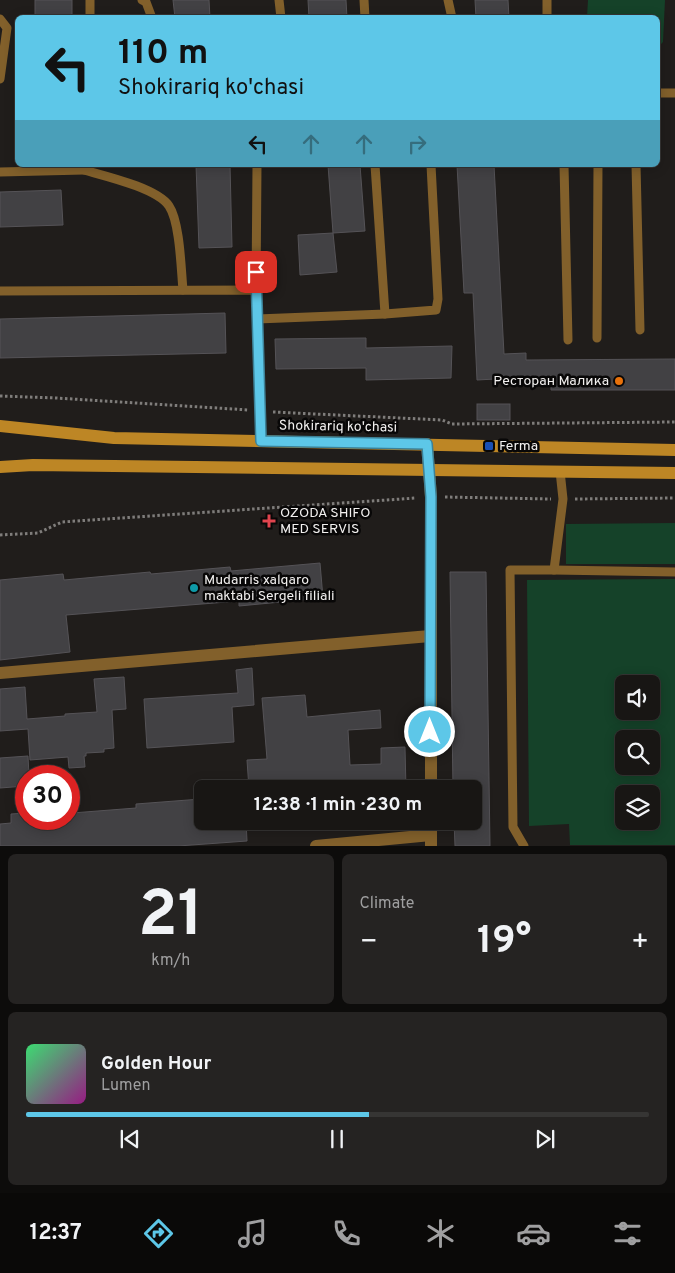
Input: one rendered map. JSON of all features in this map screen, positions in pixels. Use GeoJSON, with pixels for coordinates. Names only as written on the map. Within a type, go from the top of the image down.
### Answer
{"type":"FeatureCollection","features":[{"type":"Feature","properties":{"kind":"main road","name":"Shokirariq ko'chasi"},"geometry":{"type":"LineString","coordinates":[[0,426],[114,438],[675,450]]}},
{"type":"Feature","properties":{"kind":"main road"},"geometry":{"type":"LineString","coordinates":[[0,467],[33,465],[675,473]]}},
{"type":"Feature","properties":{"kind":"street"},"geometry":{"type":"LineString","coordinates":[[427,444],[431,497],[431,780]]}},
{"type":"Feature","properties":{"kind":"street"},"geometry":{"type":"LineString","coordinates":[[0,673],[430,636]]}},
{"type":"Feature","properties":{"kind":"street"},"geometry":{"type":"LineString","coordinates":[[316,846],[431,840]]}},
{"type":"Feature","properties":{"kind":"lane"},"geometry":{"type":"LineString","coordinates":[[90,0],[90,15]]}},
{"type":"Feature","properties":{"kind":"lane"},"geometry":{"type":"LineString","coordinates":[[142,0],[146,2],[151,15]]}},
{"type":"Feature","properties":{"kind":"lane"},"geometry":{"type":"LineString","coordinates":[[279,0],[281,15]]}},
{"type":"Feature","properties":{"kind":"lane"},"geometry":{"type":"LineString","coordinates":[[364,0],[365,15]]}},
{"type":"Feature","properties":{"kind":"lane"},"geometry":{"type":"LineString","coordinates":[[448,0],[451,15]]}},
{"type":"Feature","properties":{"kind":"lane"},"geometry":{"type":"LineString","coordinates":[[547,0],[548,15]]}},
{"type":"Feature","properties":{"kind":"lane"},"geometry":{"type":"LineString","coordinates":[[0,19],[6,28],[0,79]]}},
{"type":"Feature","properties":{"kind":"lane"},"geometry":{"type":"LineString","coordinates":[[660,93],[675,93]]}},
{"type":"Feature","properties":{"kind":"lane"},"geometry":{"type":"LineString","coordinates":[[257,167],[256,290],[261,441]]}},
{"type":"Feature","properties":{"kind":"lane"},"geometry":{"type":"LineString","coordinates":[[375,167],[385,314]]}},
{"type":"Feature","properties":{"kind":"lane"},"geometry":{"type":"LineString","coordinates":[[257,319],[436,310],[438,299],[431,167]]}},
{"type":"Feature","properties":{"kind":"lane"},"geometry":{"type":"LineString","coordinates":[[564,167],[568,340]]}},
{"type":"Feature","properties":{"kind":"lane"},"geometry":{"type":"LineString","coordinates":[[596,338],[598,167]]}},
{"type":"Feature","properties":{"kind":"lane"},"geometry":{"type":"LineString","coordinates":[[636,167],[640,330]]}},
{"type":"Feature","properties":{"kind":"lane"},"geometry":{"type":"LineString","coordinates":[[0,172],[84,168],[157,195],[169,206],[176,224],[183,290]]}},
{"type":"Feature","properties":{"kind":"lane"},"geometry":{"type":"LineString","coordinates":[[0,291],[256,290]]}},
{"type":"Feature","properties":{"kind":"lane"},"geometry":{"type":"LineString","coordinates":[[554,570],[563,499],[560,471]]}},
{"type":"Feature","properties":{"kind":"lane"},"geometry":{"type":"LineString","coordinates":[[524,846],[513,827],[510,570],[675,572]]}},
{"type":"Feature","properties":{"kind":"path"},"geometry":{"type":"LineString","coordinates":[[0,396],[442,420],[452,424],[675,422]]}},
{"type":"Feature","properties":{"kind":"path"},"geometry":{"type":"LineString","coordinates":[[0,535],[38,533],[62,522],[431,497],[675,498]]}},
{"type":"Feature","properties":{"kind":"green space"},"geometry":{"type":"Polygon","coordinates":[[[588,0],[665,0],[663,42],[660,45],[660,15],[587,15],[588,0]]]}},
{"type":"Feature","properties":{"kind":"green space"},"geometry":{"type":"Polygon","coordinates":[[[675,523],[675,564],[566,564],[566,524],[675,523]]]}},
{"type":"Feature","properties":{"kind":"green space"},"geometry":{"type":"Polygon","coordinates":[[[675,579],[675,845],[570,845],[569,824],[529,826],[527,580],[675,579]]]}},
{"type":"Feature","properties":{"kind":"building"},"geometry":{"type":"Polygon","coordinates":[[[35,0],[72,0],[72,15],[35,15],[35,0]]]}},
{"type":"Feature","properties":{"kind":"building"},"geometry":{"type":"Polygon","coordinates":[[[173,0],[209,0],[210,15],[175,15],[173,0]]]}},
{"type":"Feature","properties":{"kind":"building"},"geometry":{"type":"Polygon","coordinates":[[[308,0],[346,0],[347,15],[309,15],[308,0]]]}},
{"type":"Feature","properties":{"kind":"building"},"geometry":{"type":"Polygon","coordinates":[[[475,0],[508,0],[509,15],[476,15],[475,0]]]}},
{"type":"Feature","properties":{"kind":"building"},"geometry":{"type":"Polygon","coordinates":[[[196,167],[230,167],[232,247],[199,248],[196,167]]]}},
{"type":"Feature","properties":{"kind":"building"},"geometry":{"type":"Polygon","coordinates":[[[328,167],[360,167],[365,231],[333,233],[328,167]]]}},
{"type":"Feature","properties":{"kind":"building"},"geometry":{"type":"Polygon","coordinates":[[[457,167],[494,167],[504,354],[526,353],[526,360],[675,359],[675,390],[551,390],[551,376],[477,380],[473,293],[464,293],[457,167]]]}},
{"type":"Feature","properties":{"kind":"building"},"geometry":{"type":"Polygon","coordinates":[[[61,190],[63,225],[0,227],[0,192],[61,190]]]}},
{"type":"Feature","properties":{"kind":"building"},"geometry":{"type":"Polygon","coordinates":[[[333,233],[337,272],[300,275],[298,235],[333,233]]]}},
{"type":"Feature","properties":{"kind":"building"},"geometry":{"type":"Polygon","coordinates":[[[225,313],[226,353],[0,358],[0,319],[225,313]]]}},
{"type":"Feature","properties":{"kind":"building"},"geometry":{"type":"Polygon","coordinates":[[[366,338],[366,348],[452,346],[451,378],[366,380],[366,368],[276,369],[275,339],[366,338]]]}},
{"type":"Feature","properties":{"kind":"building"},"geometry":{"type":"Polygon","coordinates":[[[477,404],[510,404],[510,420],[477,420],[477,404]]]}},
{"type":"Feature","properties":{"kind":"building"},"geometry":{"type":"Polygon","coordinates":[[[320,563],[323,598],[239,606],[239,601],[66,615],[70,652],[0,660],[0,580],[63,574],[64,580],[150,572],[151,574],[230,567],[231,571],[320,563]]]}},
{"type":"Feature","properties":{"kind":"building"},"geometry":{"type":"Polygon","coordinates":[[[450,572],[486,572],[490,846],[455,846],[454,830],[482,830],[482,780],[453,780],[450,572]]]}},
{"type":"Feature","properties":{"kind":"building"},"geometry":{"type":"Polygon","coordinates":[[[252,668],[254,705],[232,707],[234,742],[147,748],[144,699],[238,693],[236,670],[252,668]]]}},
{"type":"Feature","properties":{"kind":"building"},"geometry":{"type":"Polygon","coordinates":[[[124,677],[126,709],[112,710],[114,748],[104,749],[104,752],[86,753],[86,756],[84,756],[85,767],[69,765],[68,757],[30,760],[28,729],[0,731],[0,689],[25,687],[27,719],[65,716],[65,714],[97,712],[94,679],[124,677]]]}},
{"type":"Feature","properties":{"kind":"building"},"geometry":{"type":"Polygon","coordinates":[[[305,695],[307,717],[380,710],[381,728],[348,730],[350,765],[381,764],[381,748],[405,747],[406,780],[248,780],[247,760],[267,759],[262,698],[305,695]]]}},
{"type":"Feature","properties":{"kind":"building"},"geometry":{"type":"Polygon","coordinates":[[[28,756],[28,765],[15,765],[15,787],[0,788],[0,758],[28,756]]]}},
{"type":"Feature","properties":{"kind":"building"},"geometry":{"type":"Polygon","coordinates":[[[194,800],[194,830],[246,830],[247,841],[178,846],[0,846],[0,824],[11,823],[11,814],[15,814],[15,830],[80,830],[80,812],[136,808],[136,804],[194,800]]]}},
{"type":"Feature","properties":{"kind":"place","name":"Ресторан Малика"},"geometry":{"type":"Point","coordinates":[619,381]}},
{"type":"Feature","properties":{"kind":"place","name":"Ferma"},"geometry":{"type":"Point","coordinates":[489,446]}},
{"type":"Feature","properties":{"kind":"place","name":"OZODA SHIFO MED SERVIS"},"geometry":{"type":"Point","coordinates":[269,521]}},
{"type":"Feature","properties":{"kind":"place","name":"Mudarris xalqaro maktabi Sergeli filiali"},"geometry":{"type":"Point","coordinates":[194,588]}},
{"type":"Feature","properties":{"kind":"route"},"geometry":{"type":"LineString","coordinates":[[256,272],[261,441],[427,444],[431,497],[430,732]]}}]}
